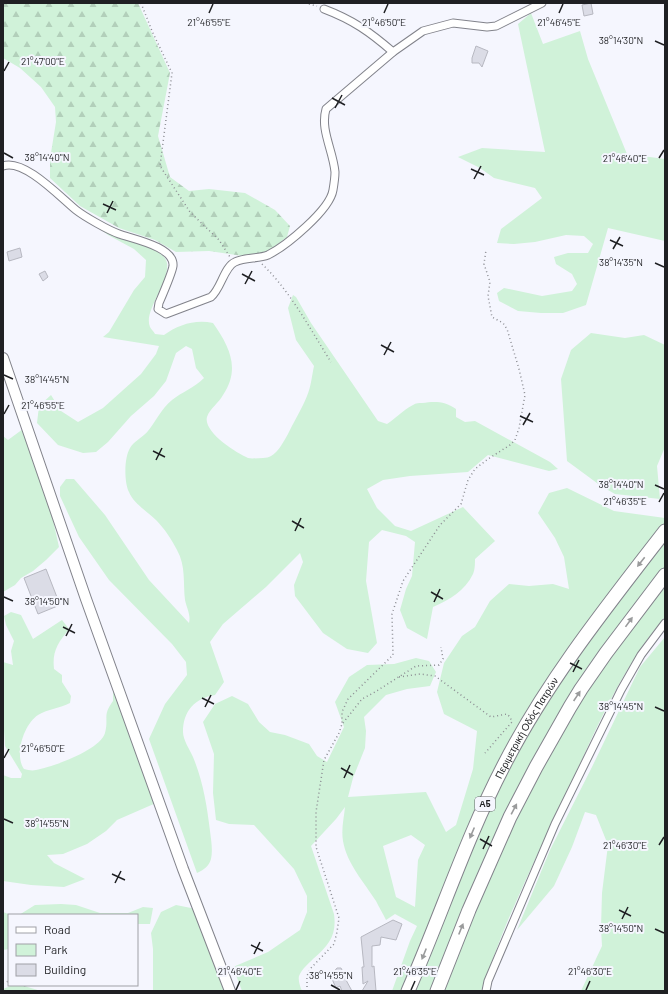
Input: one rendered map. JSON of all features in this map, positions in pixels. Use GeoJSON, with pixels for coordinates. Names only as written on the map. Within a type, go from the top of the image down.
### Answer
{"type":"FeatureCollection","features":[{"type":"Feature","properties":{"kind":"highway","name":"Περιμετρική Οδός Πατρών"},"geometry":{"type":"LineString","coordinates":[[408,991],[435,929],[467,843],[516,742],[554,680],[589,630],[665,532]]}},
{"type":"Feature","properties":{"kind":"highway"},"geometry":{"type":"LineString","coordinates":[[437,991],[469,910],[510,817],[570,707],[606,653],[665,575]]}},
{"type":"Feature","properties":{"kind":"street"},"geometry":{"type":"LineString","coordinates":[[3,166],[7,165],[20,168],[36,176],[77,211],[118,233],[158,247],[171,258],[173,266],[158,309],[162,313],[166,314],[211,297],[215,294],[227,271],[234,262],[267,255],[302,232],[326,205],[333,191],[335,171],[325,126],[324,116],[326,109],[393,52],[423,31],[453,22],[487,27],[496,26],[542,3]]}},
{"type":"Feature","properties":{"kind":"street"},"geometry":{"type":"LineString","coordinates":[[324,9],[348,18],[371,33],[393,52]]}},
{"type":"Feature","properties":{"kind":"street"},"geometry":{"type":"LineString","coordinates":[[3,358],[86,600],[183,869],[230,991]]}},
{"type":"Feature","properties":{"kind":"street"},"geometry":{"type":"LineString","coordinates":[[486,991],[488,981],[555,824],[621,690],[641,655],[665,623]]}},
{"type":"Feature","properties":{"kind":"path"},"geometry":{"type":"LineString","coordinates":[[141,3],[152,32],[172,73],[160,166],[190,212],[219,240],[234,262]]}},
{"type":"Feature","properties":{"kind":"path"},"geometry":{"type":"LineString","coordinates":[[305,3],[324,9]]}},
{"type":"Feature","properties":{"kind":"path"},"geometry":{"type":"LineString","coordinates":[[307,991],[307,976],[310,969],[334,944],[339,918],[316,847],[316,812],[324,760],[339,733],[342,724],[342,712],[348,699],[393,655],[392,614],[403,581],[440,525],[461,504],[468,480],[475,469],[510,445],[515,440],[517,434],[525,395],[507,329],[504,323],[492,317],[488,296],[490,282],[484,264],[486,250]]}},
{"type":"Feature","properties":{"kind":"path"},"geometry":{"type":"LineString","coordinates":[[256,258],[274,276],[331,362]]}},
{"type":"Feature","properties":{"kind":"path"},"geometry":{"type":"LineString","coordinates":[[342,724],[362,698],[375,692],[416,666],[439,665],[443,658],[441,647]]}},
{"type":"Feature","properties":{"kind":"path"},"geometry":{"type":"LineString","coordinates":[[398,677],[420,674],[435,676],[491,717],[507,714],[512,722],[485,753]]}},
{"type":"Feature","properties":{"kind":"green space"},"geometry":{"type":"Polygon","coordinates":[[[3,3],[138,3],[170,73],[158,136],[170,177],[189,191],[209,189],[245,193],[275,210],[290,226],[287,237],[267,252],[243,256],[209,251],[176,252],[155,240],[119,228],[80,206],[50,178],[50,159],[56,122],[55,107],[41,87],[20,68],[3,58],[3,3]]]}},
{"type":"Feature","properties":{"kind":"green space"},"geometry":{"type":"Polygon","coordinates":[[[531,13],[543,44],[580,31],[588,59],[627,154],[665,159],[665,241],[608,228],[586,305],[563,313],[518,311],[499,301],[497,293],[504,288],[542,296],[572,291],[577,284],[572,274],[556,264],[554,257],[568,253],[588,253],[593,244],[584,236],[566,235],[535,242],[514,244],[497,243],[501,229],[542,198],[535,188],[494,178],[480,168],[458,157],[482,148],[545,152],[518,24],[531,13]]]}},
{"type":"Feature","properties":{"kind":"green space"},"geometry":{"type":"Polygon","coordinates":[[[93,224],[114,236],[154,249],[165,258],[167,263],[167,271],[165,279],[153,305],[149,320],[150,327],[155,334],[164,335],[175,328],[193,322],[213,323],[219,332],[231,358],[231,376],[221,398],[208,414],[207,423],[215,435],[229,447],[248,458],[263,458],[272,456],[281,446],[303,406],[310,385],[314,366],[296,340],[288,308],[293,295],[296,297],[311,323],[378,421],[387,424],[416,403],[444,403],[456,409],[456,417],[465,422],[475,421],[550,462],[558,469],[549,471],[488,455],[468,472],[410,476],[383,480],[367,489],[377,508],[395,526],[411,531],[463,507],[495,541],[475,559],[474,572],[466,585],[451,598],[433,607],[427,639],[407,628],[400,610],[406,589],[412,576],[415,542],[406,536],[382,530],[369,542],[366,581],[377,643],[368,653],[347,649],[323,633],[295,596],[294,585],[303,562],[300,553],[266,587],[223,624],[210,642],[224,682],[215,695],[196,702],[185,718],[183,732],[202,784],[212,845],[212,856],[209,864],[202,871],[197,873],[149,739],[165,704],[187,675],[186,662],[172,644],[109,580],[79,537],[60,496],[60,487],[66,479],[74,479],[105,515],[149,580],[189,623],[189,615],[185,600],[183,568],[180,556],[168,534],[156,520],[137,504],[131,496],[127,488],[125,470],[128,452],[136,441],[148,431],[168,404],[204,378],[196,368],[192,349],[186,346],[176,353],[166,381],[154,396],[131,416],[108,442],[96,452],[83,453],[58,445],[37,423],[39,406],[51,395],[61,411],[78,422],[103,408],[141,374],[156,354],[159,346],[103,337],[109,332],[134,290],[145,277],[146,260],[134,249],[108,235],[93,224]]]}},
{"type":"Feature","properties":{"kind":"green space"},"geometry":{"type":"Polygon","coordinates":[[[591,333],[625,338],[644,335],[665,345],[665,447],[657,466],[660,499],[615,494],[601,486],[567,461],[561,379],[571,350],[591,333]]]}},
{"type":"Feature","properties":{"kind":"green space"},"geometry":{"type":"Polygon","coordinates":[[[23,429],[53,520],[59,547],[33,571],[3,592],[3,436],[8,440],[23,429]]]}},
{"type":"Feature","properties":{"kind":"green space"},"geometry":{"type":"Polygon","coordinates":[[[567,488],[614,511],[665,518],[665,617],[637,654],[603,714],[508,920],[481,991],[392,991],[417,926],[395,914],[386,920],[376,901],[356,872],[348,857],[342,837],[345,807],[311,846],[335,921],[331,939],[300,973],[299,980],[302,991],[242,991],[233,967],[268,952],[300,930],[307,912],[307,896],[294,869],[254,825],[229,824],[216,820],[213,793],[214,754],[203,722],[215,704],[232,696],[248,704],[259,722],[270,732],[285,735],[309,744],[317,756],[327,762],[344,727],[335,702],[349,677],[367,665],[394,664],[416,658],[429,661],[436,672],[430,686],[407,689],[386,695],[364,717],[366,731],[365,748],[353,778],[348,797],[426,792],[446,832],[456,825],[473,769],[477,731],[444,714],[437,692],[444,663],[462,636],[475,627],[490,601],[509,584],[529,586],[553,584],[569,589],[564,557],[555,538],[538,513],[549,493],[567,488]],[[411,835],[383,846],[396,897],[415,907],[418,860],[425,845],[411,835]]]}},
{"type":"Feature","properties":{"kind":"green space"},"geometry":{"type":"Polygon","coordinates":[[[11,612],[21,615],[33,639],[62,620],[69,629],[55,652],[54,669],[62,675],[62,682],[71,696],[70,703],[38,715],[28,725],[20,748],[21,763],[24,769],[34,770],[44,768],[75,757],[94,746],[105,733],[108,710],[113,701],[114,685],[156,803],[117,820],[106,831],[87,844],[63,854],[47,855],[54,863],[85,879],[64,887],[31,885],[3,881],[3,775],[11,778],[21,778],[22,774],[5,746],[3,714],[3,662],[13,665],[11,651],[14,641],[6,625],[4,616],[11,612]]]}},
{"type":"Feature","properties":{"kind":"green space"},"geometry":{"type":"Polygon","coordinates":[[[665,637],[665,991],[581,991],[602,946],[602,893],[608,845],[596,815],[585,812],[572,847],[554,886],[517,930],[550,850],[640,667],[665,637]]]}},
{"type":"Feature","properties":{"kind":"green space"},"geometry":{"type":"Polygon","coordinates":[[[35,905],[76,905],[100,913],[128,913],[143,907],[153,908],[150,924],[138,924],[138,914],[21,914],[35,905]]]}},
{"type":"Feature","properties":{"kind":"green space"},"geometry":{"type":"Polygon","coordinates":[[[176,905],[196,909],[228,991],[153,991],[153,949],[151,933],[161,912],[176,905]]]}},
{"type":"Feature","properties":{"kind":"green space"},"geometry":{"type":"Polygon","coordinates":[[[3,912],[8,914],[8,949],[3,950],[3,912]]]}},
{"type":"Feature","properties":{"kind":"green space"},"geometry":{"type":"Polygon","coordinates":[[[10,986],[24,986],[41,991],[3,991],[3,989],[10,986]]]}},
{"type":"Feature","properties":{"kind":"building"},"geometry":{"type":"Polygon","coordinates":[[[591,3],[593,14],[584,16],[582,5],[591,3]]]}},
{"type":"Feature","properties":{"kind":"building"},"geometry":{"type":"Polygon","coordinates":[[[476,46],[488,51],[482,67],[479,63],[472,63],[476,46]]]}},
{"type":"Feature","properties":{"kind":"building"},"geometry":{"type":"Polygon","coordinates":[[[20,248],[22,257],[9,261],[7,252],[20,248]]]}},
{"type":"Feature","properties":{"kind":"building"},"geometry":{"type":"Polygon","coordinates":[[[45,271],[48,277],[43,281],[39,274],[45,271]]]}},
{"type":"Feature","properties":{"kind":"building"},"geometry":{"type":"Polygon","coordinates":[[[46,569],[60,605],[38,614],[24,578],[46,569]]]}},
{"type":"Feature","properties":{"kind":"building"},"geometry":{"type":"Polygon","coordinates":[[[393,920],[402,924],[396,940],[381,937],[380,945],[372,946],[372,967],[374,966],[376,991],[362,991],[368,981],[363,984],[362,967],[364,967],[361,937],[393,920]]]}},
{"type":"Feature","properties":{"kind":"building"},"geometry":{"type":"Polygon","coordinates":[[[337,968],[341,968],[343,972],[345,971],[350,979],[346,980],[352,991],[342,991],[340,986],[336,988],[332,979],[335,977],[333,973],[337,968]]]}}]}
